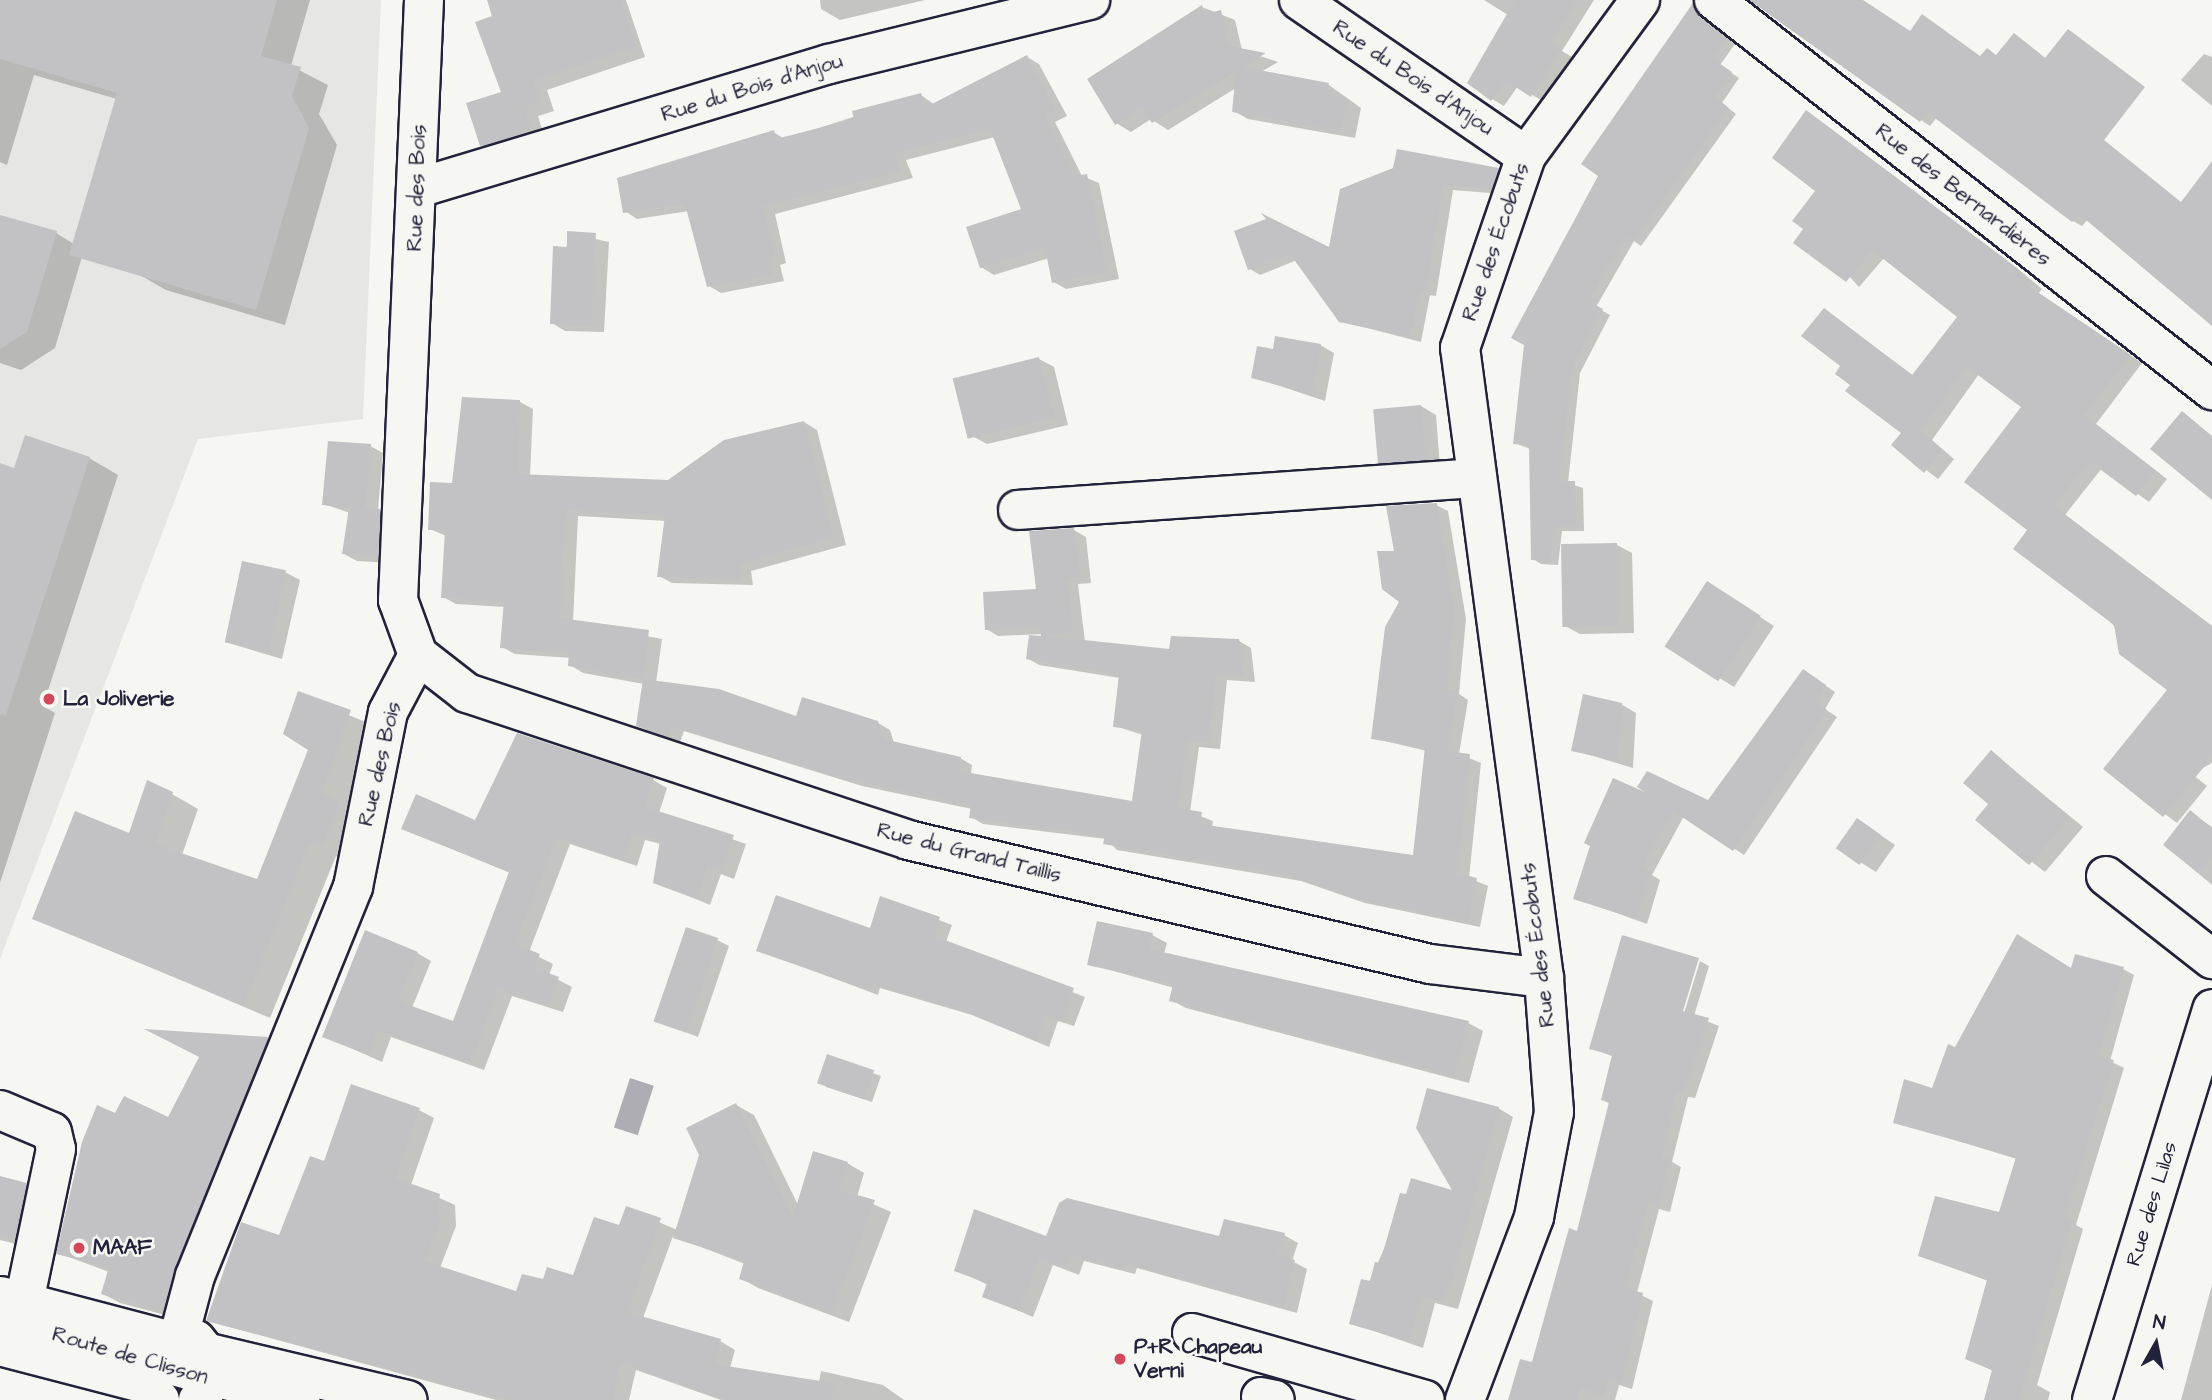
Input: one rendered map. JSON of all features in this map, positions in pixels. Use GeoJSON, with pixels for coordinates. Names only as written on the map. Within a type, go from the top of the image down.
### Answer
{"type":"FeatureCollection","features":[{"type":"Feature","properties":{"kind":"street","name":"Rue des Bois"},"geometry":{"type":"LineString","coordinates":[[182,1375],[195,1276],[354,887],[388,712],[418,654],[398,600],[418,188],[424,0]]}},
{"type":"Feature","properties":{"kind":"street","name":"Rue du Bois d'Anjou"},"geometry":{"type":"LineString","coordinates":[[418,188],[829,64],[1090,0]]}},
{"type":"Feature","properties":{"kind":"street","name":"Rue du Bois d'Anjou"},"geometry":{"type":"LineString","coordinates":[[1299,0],[1526,156]]}},
{"type":"Feature","properties":{"kind":"street","name":"Rue des Écobuts"},"geometry":{"type":"LineString","coordinates":[[1465,1400],[1548,1165],[1554,1112],[1544,978],[1460,348],[1526,156],[1640,0]]}},
{"type":"Feature","properties":{"kind":"street","name":"Rue des Bernardières"},"geometry":{"type":"LineString","coordinates":[[1714,0],[2212,390]]}},
{"type":"Feature","properties":{"kind":"street"},"geometry":{"type":"LineString","coordinates":[[1018,510],[1477,478]]}},
{"type":"Feature","properties":{"kind":"street","name":"Rue du Grand Taillis"},"geometry":{"type":"LineString","coordinates":[[418,654],[467,693],[908,840],[1430,964],[1544,978]]}},
{"type":"Feature","properties":{"kind":"street"},"geometry":{"type":"LineString","coordinates":[[2106,876],[2212,959]]}},
{"type":"Feature","properties":{"kind":"street","name":"Rue des Lilas"},"geometry":{"type":"LineString","coordinates":[[2092,1400],[2212,1009]]}},
{"type":"Feature","properties":{"kind":"street"},"geometry":{"type":"LineString","coordinates":[[0,1110],[52,1132],[56,1149],[8,1306]]}},
{"type":"Feature","properties":{"kind":"street","name":"Route de Clisson"},"geometry":{"type":"LineString","coordinates":[[8,1306],[182,1375],[301,1400]]}},
{"type":"Feature","properties":{"kind":"street"},"geometry":{"type":"LineString","coordinates":[[1192,1333],[1425,1400]]}},
{"type":"Feature","properties":{"kind":"street","name":"Route de Clisson"},"geometry":{"type":"LineString","coordinates":[[0,1346],[182,1375],[408,1400]]}},
{"type":"Feature","properties":{"kind":"shaded area","name":"La Joliverie"},"geometry":{"type":"Polygon","coordinates":[[[0,0],[381,0],[363,419],[198,439],[0,959],[0,0]]]}},
{"type":"Feature","properties":{"kind":"shaded area"},"geometry":{"type":"Polygon","coordinates":[[[630,1078],[654,1086],[638,1135],[614,1127],[630,1078]]]}},
{"type":"Feature","properties":{"kind":"building"},"geometry":{"type":"Polygon","coordinates":[[[0,0],[277,0],[261,56],[301,67],[292,96],[309,128],[256,310],[69,255],[117,93],[0,59],[0,0]]]}},
{"type":"Feature","properties":{"kind":"building"},"geometry":{"type":"Polygon","coordinates":[[[487,0],[621,0],[636,47],[533,81],[540,102],[524,107],[531,131],[480,146],[466,103],[501,92],[475,22],[492,16],[487,0]]]}},
{"type":"Feature","properties":{"kind":"building"},"geometry":{"type":"Polygon","coordinates":[[[1515,0],[1578,0],[1551,42],[1561,49],[1531,97],[1506,81],[1491,101],[1467,83],[1515,0]]]}},
{"type":"Feature","properties":{"kind":"building"},"geometry":{"type":"Polygon","coordinates":[[[1749,0],[1863,0],[1910,31],[1922,14],[1980,56],[1987,48],[1996,55],[2014,33],[2045,58],[2068,29],[2145,87],[2104,140],[2181,202],[2212,161],[2212,326],[2079,214],[2072,222],[1927,112],[1920,122],[1749,0]]]}},
{"type":"Feature","properties":{"kind":"building"},"geometry":{"type":"Polygon","coordinates":[[[1693,3],[1727,38],[1713,59],[1732,72],[1715,97],[1729,108],[1632,242],[1625,237],[1588,301],[1603,309],[1572,368],[1559,481],[1575,481],[1576,527],[1554,527],[1550,561],[1531,560],[1529,445],[1513,444],[1524,345],[1511,338],[1598,176],[1581,164],[1693,3]]]}},
{"type":"Feature","properties":{"kind":"building"},"geometry":{"type":"Polygon","coordinates":[[[1202,5],[1204,14],[1221,10],[1229,46],[1266,53],[1243,67],[1329,83],[1327,95],[1347,98],[1340,131],[1232,112],[1236,71],[1152,123],[1142,108],[1115,125],[1087,79],[1202,5]]]}},
{"type":"Feature","properties":{"kind":"building"},"geometry":{"type":"Polygon","coordinates":[[[1027,55],[1055,109],[1044,114],[1074,176],[1087,174],[1107,272],[1052,283],[1045,248],[980,268],[966,227],[1021,209],[990,129],[895,153],[901,171],[763,207],[775,256],[768,258],[772,275],[707,287],[685,204],[623,213],[617,178],[774,130],[776,139],[854,119],[852,111],[921,93],[926,107],[1027,55]]]}},
{"type":"Feature","properties":{"kind":"building"},"geometry":{"type":"Polygon","coordinates":[[[1806,110],[2004,258],[2031,281],[2027,285],[2131,355],[2084,415],[2156,471],[2136,496],[2089,461],[2054,506],[2212,626],[2212,757],[2163,817],[2103,769],[2167,690],[2119,654],[2114,625],[2013,549],[2027,530],[1964,482],[2021,407],[1967,367],[1920,431],[1943,451],[1924,473],[1891,445],[1901,433],[1845,391],[1850,385],[1835,374],[1840,366],[1801,336],[1824,308],[1912,375],[1957,317],[1872,250],[1846,282],[1793,243],[1803,229],[1792,221],[1815,191],[1772,158],[1806,110]]]}},
{"type":"Feature","properties":{"kind":"building"},"geometry":{"type":"Polygon","coordinates":[[[1397,149],[1499,168],[1492,189],[1443,185],[1426,291],[1420,291],[1410,337],[1339,322],[1290,254],[1248,270],[1234,231],[1266,219],[1261,213],[1329,247],[1340,189],[1393,168],[1397,149]]]}},
{"type":"Feature","properties":{"kind":"building"},"geometry":{"type":"Polygon","coordinates":[[[0,215],[57,231],[27,332],[0,349],[0,215]]]}},
{"type":"Feature","properties":{"kind":"building"},"geometry":{"type":"Polygon","coordinates":[[[567,231],[596,233],[591,326],[550,324],[553,246],[567,247],[567,231]]]}},
{"type":"Feature","properties":{"kind":"building"},"geometry":{"type":"Polygon","coordinates":[[[1275,336],[1321,344],[1312,394],[1251,378],[1257,346],[1273,349],[1275,336]]]}},
{"type":"Feature","properties":{"kind":"building"},"geometry":{"type":"Polygon","coordinates":[[[1039,357],[1054,417],[968,439],[953,379],[1039,357]]]}},
{"type":"Feature","properties":{"kind":"building"},"geometry":{"type":"Polygon","coordinates":[[[462,397],[520,400],[517,474],[668,480],[724,440],[804,421],[833,538],[738,564],[741,579],[657,577],[665,515],[565,510],[560,618],[649,630],[643,679],[568,666],[569,652],[500,648],[504,601],[441,598],[445,530],[428,530],[430,482],[452,483],[462,397]]]}},
{"type":"Feature","properties":{"kind":"building"},"geometry":{"type":"Polygon","coordinates":[[[1421,405],[1426,460],[1378,464],[1373,409],[1421,405]]]}},
{"type":"Feature","properties":{"kind":"building"},"geometry":{"type":"Polygon","coordinates":[[[2182,411],[2212,436],[2212,500],[2150,449],[2182,411]]]}},
{"type":"Feature","properties":{"kind":"building"},"geometry":{"type":"Polygon","coordinates":[[[25,435],[90,457],[6,715],[0,714],[0,463],[14,468],[25,435]]]}},
{"type":"Feature","properties":{"kind":"building"},"geometry":{"type":"Polygon","coordinates":[[[328,441],[371,444],[365,508],[380,509],[378,556],[342,554],[349,508],[322,505],[328,441]]]}},
{"type":"Feature","properties":{"kind":"building"},"geometry":{"type":"Polygon","coordinates":[[[1437,503],[1454,611],[1447,690],[1457,691],[1447,751],[1470,754],[1457,873],[1477,878],[1468,922],[1351,897],[1288,875],[1103,844],[1105,835],[969,818],[971,805],[848,780],[671,726],[668,737],[636,726],[643,679],[719,689],[796,716],[802,697],[878,721],[883,739],[961,757],[959,771],[1132,801],[1142,730],[1113,727],[1119,674],[1026,659],[1029,635],[1041,636],[1040,627],[985,630],[983,592],[1036,589],[1029,531],[1074,528],[1080,577],[1067,578],[1073,633],[1046,636],[1169,649],[1171,636],[1239,639],[1244,676],[1216,675],[1209,743],[1187,741],[1178,808],[1202,812],[1200,824],[1413,855],[1425,747],[1371,739],[1385,627],[1399,602],[1382,589],[1377,551],[1394,551],[1386,506],[1437,503]]]}},
{"type":"Feature","properties":{"kind":"building"},"geometry":{"type":"Polygon","coordinates":[[[1617,543],[1618,626],[1562,627],[1561,544],[1617,543]]]}},
{"type":"Feature","properties":{"kind":"building"},"geometry":{"type":"Polygon","coordinates":[[[242,561],[286,570],[269,652],[225,642],[242,561]]]}},
{"type":"Feature","properties":{"kind":"building"},"geometry":{"type":"Polygon","coordinates":[[[1707,581],[1761,616],[1718,681],[1665,646],[1707,581]]]}},
{"type":"Feature","properties":{"kind":"building"},"geometry":{"type":"Polygon","coordinates":[[[1803,669],[1826,685],[1816,702],[1827,710],[1733,851],[1673,811],[1642,868],[1651,872],[1636,919],[1573,899],[1590,846],[1584,843],[1613,778],[1645,792],[1637,787],[1647,771],[1708,800],[1803,669]]]}},
{"type":"Feature","properties":{"kind":"building"},"geometry":{"type":"Polygon","coordinates":[[[298,691],[351,710],[321,794],[340,802],[322,847],[310,842],[243,1005],[32,919],[75,811],[129,833],[147,780],[173,792],[155,844],[257,879],[308,750],[283,734],[298,691]]]}},
{"type":"Feature","properties":{"kind":"building"},"geometry":{"type":"Polygon","coordinates":[[[1583,694],[1622,703],[1618,761],[1571,751],[1583,694]]]}},
{"type":"Feature","properties":{"kind":"building"},"geometry":{"type":"Polygon","coordinates":[[[517,733],[654,778],[645,807],[734,835],[720,872],[707,867],[696,899],[653,883],[660,840],[631,834],[623,860],[556,838],[515,944],[540,954],[535,968],[559,977],[549,1005],[498,989],[470,1064],[377,1030],[368,1055],[322,1037],[365,930],[418,952],[398,1001],[453,1021],[509,872],[401,829],[416,794],[475,820],[517,733]]]}},
{"type":"Feature","properties":{"kind":"building"},"geometry":{"type":"Polygon","coordinates":[[[1991,750],[2069,818],[2029,865],[1975,820],[1988,804],[1963,783],[1991,750]]]}},
{"type":"Feature","properties":{"kind":"building"},"geometry":{"type":"Polygon","coordinates":[[[2190,810],[2212,828],[2212,856],[2198,873],[2163,845],[2190,810]]]}},
{"type":"Feature","properties":{"kind":"building"},"geometry":{"type":"Polygon","coordinates":[[[1857,818],[1881,835],[1860,865],[1836,848],[1857,818]]]}},
{"type":"Feature","properties":{"kind":"building"},"geometry":{"type":"Polygon","coordinates":[[[776,895],[870,928],[880,896],[940,917],[934,936],[1074,988],[1062,1021],[1045,1015],[1036,1041],[958,1009],[867,982],[865,989],[756,951],[776,895]]]}},
{"type":"Feature","properties":{"kind":"building"},"geometry":{"type":"Polygon","coordinates":[[[1097,921],[1153,933],[1149,949],[1469,1021],[1454,1076],[1169,1001],[1173,984],[1087,965],[1097,921]]]}},
{"type":"Feature","properties":{"kind":"building"},"geometry":{"type":"Polygon","coordinates":[[[686,927],[718,938],[686,1033],[653,1022],[686,927]]]}},
{"type":"Feature","properties":{"kind":"building"},"geometry":{"type":"Polygon","coordinates":[[[2017,934],[2071,968],[2075,954],[2124,967],[2098,1056],[2114,1060],[2064,1218],[2072,1220],[2019,1400],[1984,1400],[1992,1370],[1965,1359],[1987,1280],[1918,1256],[1935,1196],[1999,1212],[2016,1157],[1893,1123],[1904,1079],[1932,1088],[1948,1044],[1955,1047],[2017,934]]]}},
{"type":"Feature","properties":{"kind":"building"},"geometry":{"type":"Polygon","coordinates":[[[1622,935],[1699,958],[1683,1011],[1709,1018],[1684,1093],[1677,1092],[1661,1157],[1670,1159],[1658,1207],[1648,1204],[1625,1288],[1643,1293],[1621,1384],[1607,1380],[1604,1395],[1580,1389],[1578,1400],[1508,1400],[1520,1359],[1532,1362],[1569,1228],[1577,1231],[1609,1102],[1601,1100],[1612,1055],[1589,1049],[1622,935]]]}},
{"type":"Feature","properties":{"kind":"building"},"geometry":{"type":"Polygon","coordinates":[[[144,1029],[268,1037],[163,1311],[101,1294],[109,1267],[56,1254],[82,1142],[97,1105],[115,1113],[124,1096],[168,1117],[199,1057],[144,1029]]]}},
{"type":"Feature","properties":{"kind":"building"},"geometry":{"type":"Polygon","coordinates":[[[827,1054],[874,1070],[864,1100],[817,1083],[827,1054]]]}},
{"type":"Feature","properties":{"kind":"building"},"geometry":{"type":"Polygon","coordinates":[[[351,1084],[420,1108],[395,1178],[440,1194],[437,1213],[442,1215],[424,1261],[516,1291],[522,1274],[543,1279],[547,1267],[573,1275],[594,1217],[619,1225],[626,1206],[661,1218],[627,1312],[721,1339],[714,1364],[833,1383],[832,1400],[726,1400],[621,1363],[612,1400],[509,1400],[206,1321],[241,1222],[279,1235],[310,1156],[324,1161],[351,1084]]]}},
{"type":"Feature","properties":{"kind":"building"},"geometry":{"type":"Polygon","coordinates":[[[1427,1088],[1499,1107],[1451,1283],[1443,1302],[1421,1296],[1409,1341],[1349,1324],[1361,1279],[1370,1281],[1375,1262],[1380,1263],[1400,1193],[1406,1194],[1411,1178],[1452,1190],[1416,1128],[1427,1088]]]}},
{"type":"Feature","properties":{"kind":"building"},"geometry":{"type":"Polygon","coordinates":[[[736,1103],[793,1217],[813,1151],[848,1162],[839,1190],[875,1200],[831,1313],[739,1279],[744,1261],[673,1238],[699,1155],[686,1128],[736,1103]]]}},
{"type":"Feature","properties":{"kind":"building"},"geometry":{"type":"Polygon","coordinates":[[[0,1176],[27,1183],[15,1238],[0,1235],[0,1176]]]}},
{"type":"Feature","properties":{"kind":"building"},"geometry":{"type":"Polygon","coordinates":[[[1067,1198],[1219,1236],[1224,1219],[1285,1233],[1278,1255],[1295,1260],[1283,1307],[1123,1262],[1122,1268],[1070,1255],[1065,1268],[1039,1258],[1019,1311],[982,1297],[987,1283],[954,1271],[974,1209],[1046,1236],[1059,1203],[1067,1198]]]}},
{"type":"Feature","properties":{"kind":"place","name":"La Joliverie"},"geometry":{"type":"Point","coordinates":[49,699]}},
{"type":"Feature","properties":{"kind":"place","name":"MAAF"},"geometry":{"type":"Point","coordinates":[79,1248]}},
{"type":"Feature","properties":{"kind":"place","name":"P+R Chapeau Verni"},"geometry":{"type":"Point","coordinates":[1120,1359]}}]}
